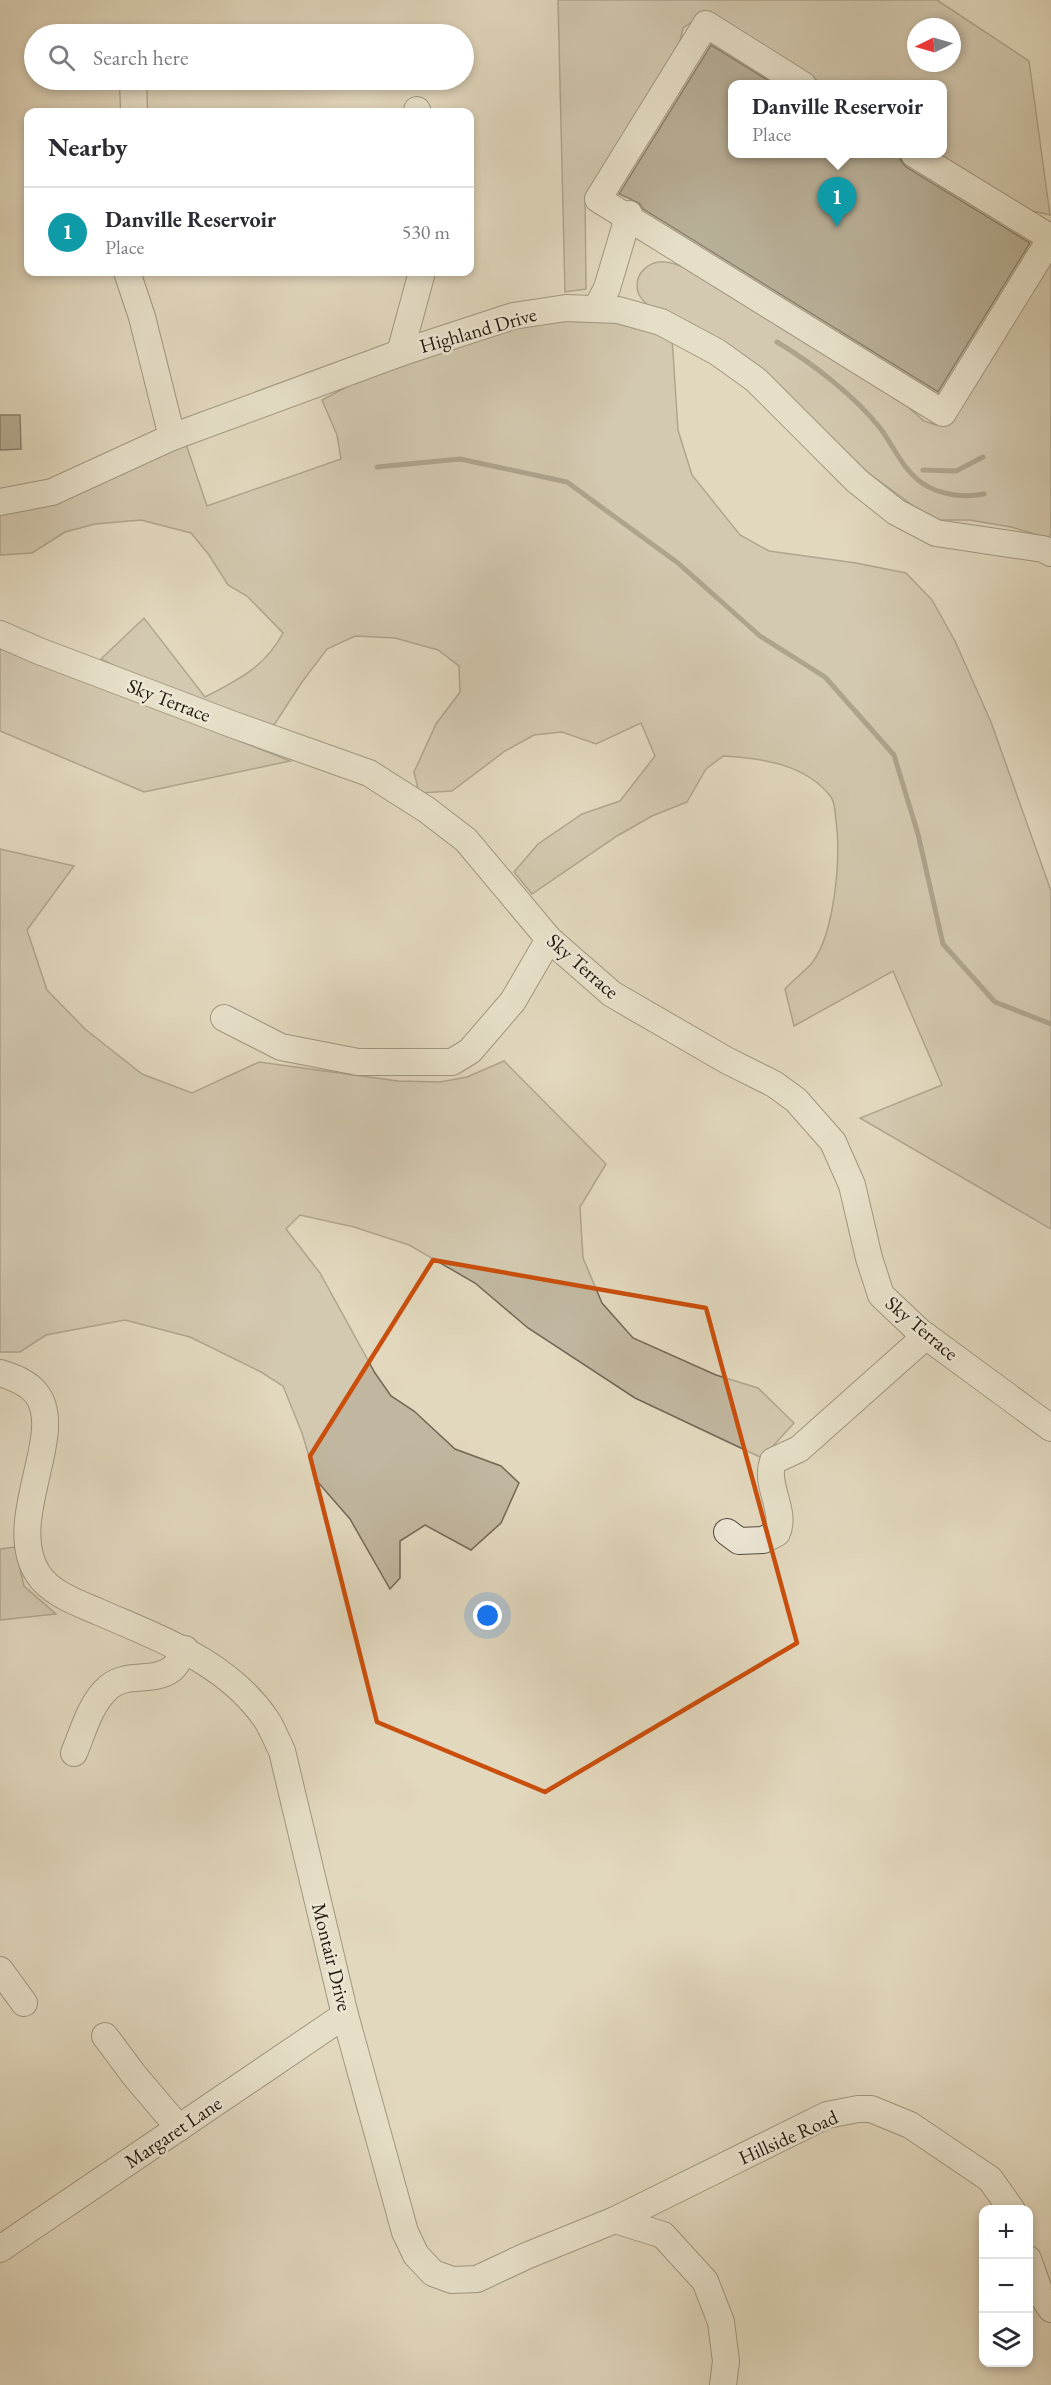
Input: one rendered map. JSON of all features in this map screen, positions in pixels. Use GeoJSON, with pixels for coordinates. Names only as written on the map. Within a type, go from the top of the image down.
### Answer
{"type":"FeatureCollection","features":[{"type":"Feature","properties":{"kind":"street"},"geometry":{"type":"LineString","coordinates":[[797,80],[706,24],[598,200],[629,216],[943,413],[1051,238],[922,158]]}},
{"type":"Feature","properties":{"kind":"street"},"geometry":{"type":"LineString","coordinates":[[133,90],[134,108]]}},
{"type":"Feature","properties":{"kind":"street"},"geometry":{"type":"LineString","coordinates":[[596,309],[607,288],[629,216]]}},
{"type":"Feature","properties":{"kind":"street"},"geometry":{"type":"LineString","coordinates":[[128,276],[142,317],[172,437]]}},
{"type":"Feature","properties":{"kind":"street"},"geometry":{"type":"LineString","coordinates":[[399,352],[421,276]]}},
{"type":"Feature","properties":{"kind":"street","name":"Highland Drive"},"geometry":{"type":"LineString","coordinates":[[0,502],[52,492],[172,437],[399,352],[513,316],[566,308],[618,310],[661,322],[717,352],[756,380],[857,481],[906,518],[936,533],[1042,549],[1051,553]]}},
{"type":"Feature","properties":{"kind":"street","name":"Sky Terrace"},"geometry":{"type":"LineString","coordinates":[[0,634],[190,709],[369,773],[428,810],[466,840],[549,939],[612,994],[726,1060],[774,1084],[796,1100],[833,1142],[852,1185],[868,1258],[881,1295],[926,1336],[1051,1428]]}},
{"type":"Feature","properties":{"kind":"street"},"geometry":{"type":"LineString","coordinates":[[224,1018],[281,1047],[358,1062],[452,1062],[470,1051],[513,1001],[549,939]]}},
{"type":"Feature","properties":{"kind":"street"},"geometry":{"type":"LineString","coordinates":[[727,1532],[739,1541],[763,1540],[777,1533],[780,1526],[772,1488],[773,1461],[799,1449],[926,1336]]}},
{"type":"Feature","properties":{"kind":"street","name":"Montair Drive"},"geometry":{"type":"LineString","coordinates":[[0,1373],[23,1382],[37,1394],[44,1415],[44,1439],[26,1526],[27,1547],[38,1575],[63,1596],[184,1649],[242,1690],[266,1719],[282,1751],[345,2015],[405,2232],[416,2255],[433,2273],[452,2280],[477,2279],[526,2256],[615,2220]]}},
{"type":"Feature","properties":{"kind":"street"},"geometry":{"type":"LineString","coordinates":[[74,1754],[93,1708],[111,1685],[122,1680],[170,1671],[184,1649]]}},
{"type":"Feature","properties":{"kind":"street"},"geometry":{"type":"LineString","coordinates":[[0,1970],[24,2003]]}},
{"type":"Feature","properties":{"kind":"street","name":"Margaret Lane"},"geometry":{"type":"LineString","coordinates":[[0,2249],[345,2015]]}},
{"type":"Feature","properties":{"kind":"street"},"geometry":{"type":"LineString","coordinates":[[105,2036],[178,2128]]}},
{"type":"Feature","properties":{"kind":"street","name":"Hillside Road"},"geometry":{"type":"LineString","coordinates":[[615,2220],[827,2115],[858,2109],[871,2109],[909,2125],[990,2179],[1008,2205]]}},
{"type":"Feature","properties":{"kind":"street"},"geometry":{"type":"LineString","coordinates":[[615,2220],[663,2235],[705,2281],[721,2322],[726,2361],[723,2385]]}},
{"type":"Feature","properties":{"kind":"street"},"geometry":{"type":"LineString","coordinates":[[1033,2271],[1040,2293],[1051,2309]]}},
{"type":"Feature","properties":{"kind":"highlighted area"},"geometry":{"type":"Polygon","coordinates":[[[433,1260],[706,1308],[797,1643],[545,1792],[377,1722],[310,1456],[433,1260]]]}},
{"type":"Feature","properties":{"kind":"shaded area"},"geometry":{"type":"Polygon","coordinates":[[[558,0],[937,0],[1029,61],[1050,215],[1020,208],[939,158],[947,158],[947,80],[817,80],[729,26],[698,18],[683,28],[678,51],[585,195],[586,289],[565,292],[558,0]]]}},
{"type":"Feature","properties":{"kind":"shaded area"},"geometry":{"type":"Polygon","coordinates":[[[1051,259],[1051,534],[1048,538],[1011,527],[970,520],[939,520],[915,507],[867,472],[820,426],[654,311],[640,297],[637,285],[640,274],[654,263],[666,262],[699,273],[889,390],[924,421],[936,425],[946,421],[1051,259]]]}},
{"type":"Feature","properties":{"kind":"shaded area"},"geometry":{"type":"Polygon","coordinates":[[[550,321],[612,322],[672,337],[678,430],[692,475],[740,535],[769,551],[856,563],[906,573],[932,600],[955,641],[991,722],[1051,891],[1051,1229],[860,1118],[942,1085],[893,971],[794,1026],[785,989],[812,963],[820,950],[831,914],[837,874],[837,836],[833,802],[821,786],[809,777],[796,770],[767,761],[723,756],[706,769],[687,802],[652,816],[617,836],[532,894],[514,872],[538,844],[582,814],[620,801],[655,756],[641,723],[596,744],[562,732],[534,735],[505,751],[452,791],[419,793],[414,772],[436,724],[460,692],[459,666],[438,650],[395,638],[355,636],[327,649],[272,728],[167,693],[101,659],[144,618],[205,697],[250,671],[276,645],[283,633],[247,596],[228,585],[209,555],[191,533],[141,520],[95,524],[65,532],[32,553],[0,555],[0,515],[51,503],[186,444],[207,506],[341,459],[337,435],[322,400],[354,383],[493,332],[550,321]]]}},
{"type":"Feature","properties":{"kind":"shaded area"},"geometry":{"type":"Polygon","coordinates":[[[0,645],[290,761],[144,792],[0,731],[0,645]]]}},
{"type":"Feature","properties":{"kind":"shaded area"},"geometry":{"type":"Polygon","coordinates":[[[0,849],[74,866],[27,930],[47,990],[85,1029],[142,1074],[192,1093],[259,1062],[398,1081],[440,1082],[467,1077],[504,1061],[606,1164],[580,1207],[583,1258],[602,1303],[633,1338],[716,1375],[758,1388],[794,1423],[762,1458],[635,1398],[528,1328],[475,1283],[409,1245],[354,1227],[300,1215],[286,1229],[320,1273],[375,1373],[391,1396],[414,1411],[455,1449],[501,1466],[519,1483],[501,1523],[471,1550],[425,1525],[400,1541],[400,1578],[390,1589],[350,1519],[316,1480],[302,1433],[283,1386],[261,1372],[190,1337],[125,1320],[46,1335],[20,1352],[0,1352],[0,849]]]}},
{"type":"Feature","properties":{"kind":"shaded area"},"geometry":{"type":"Polygon","coordinates":[[[15,1547],[24,1586],[56,1614],[0,1620],[0,1549],[15,1547]]]}},
{"type":"Feature","properties":{"kind":"building"},"geometry":{"type":"Polygon","coordinates":[[[711,45],[768,80],[728,80],[728,158],[900,158],[906,167],[1030,243],[938,392],[643,209],[639,203],[619,194],[711,45]]]}},
{"type":"Feature","properties":{"kind":"building"},"geometry":{"type":"Polygon","coordinates":[[[0,415],[20,415],[21,449],[0,450],[0,415]]]}},
{"type":"Feature","properties":{"kind":"waterway"},"geometry":{"type":"LineString","coordinates":[[777,342],[846,392],[880,428],[915,478],[929,487],[952,494],[968,496],[984,494]]}},
{"type":"Feature","properties":{"kind":"waterway"},"geometry":{"type":"LineString","coordinates":[[923,470],[956,471],[983,457]]}},
{"type":"Feature","properties":{"kind":"waterway"},"geometry":{"type":"LineString","coordinates":[[377,467],[460,459],[567,482],[678,563],[760,636],[825,677],[894,755],[918,834],[943,944],[995,1002],[1051,1024]]}},
{"type":"Feature","properties":{"kind":"place","name":"Danville Reservoir"},"geometry":{"type":"Point","coordinates":[837,227]}}]}
